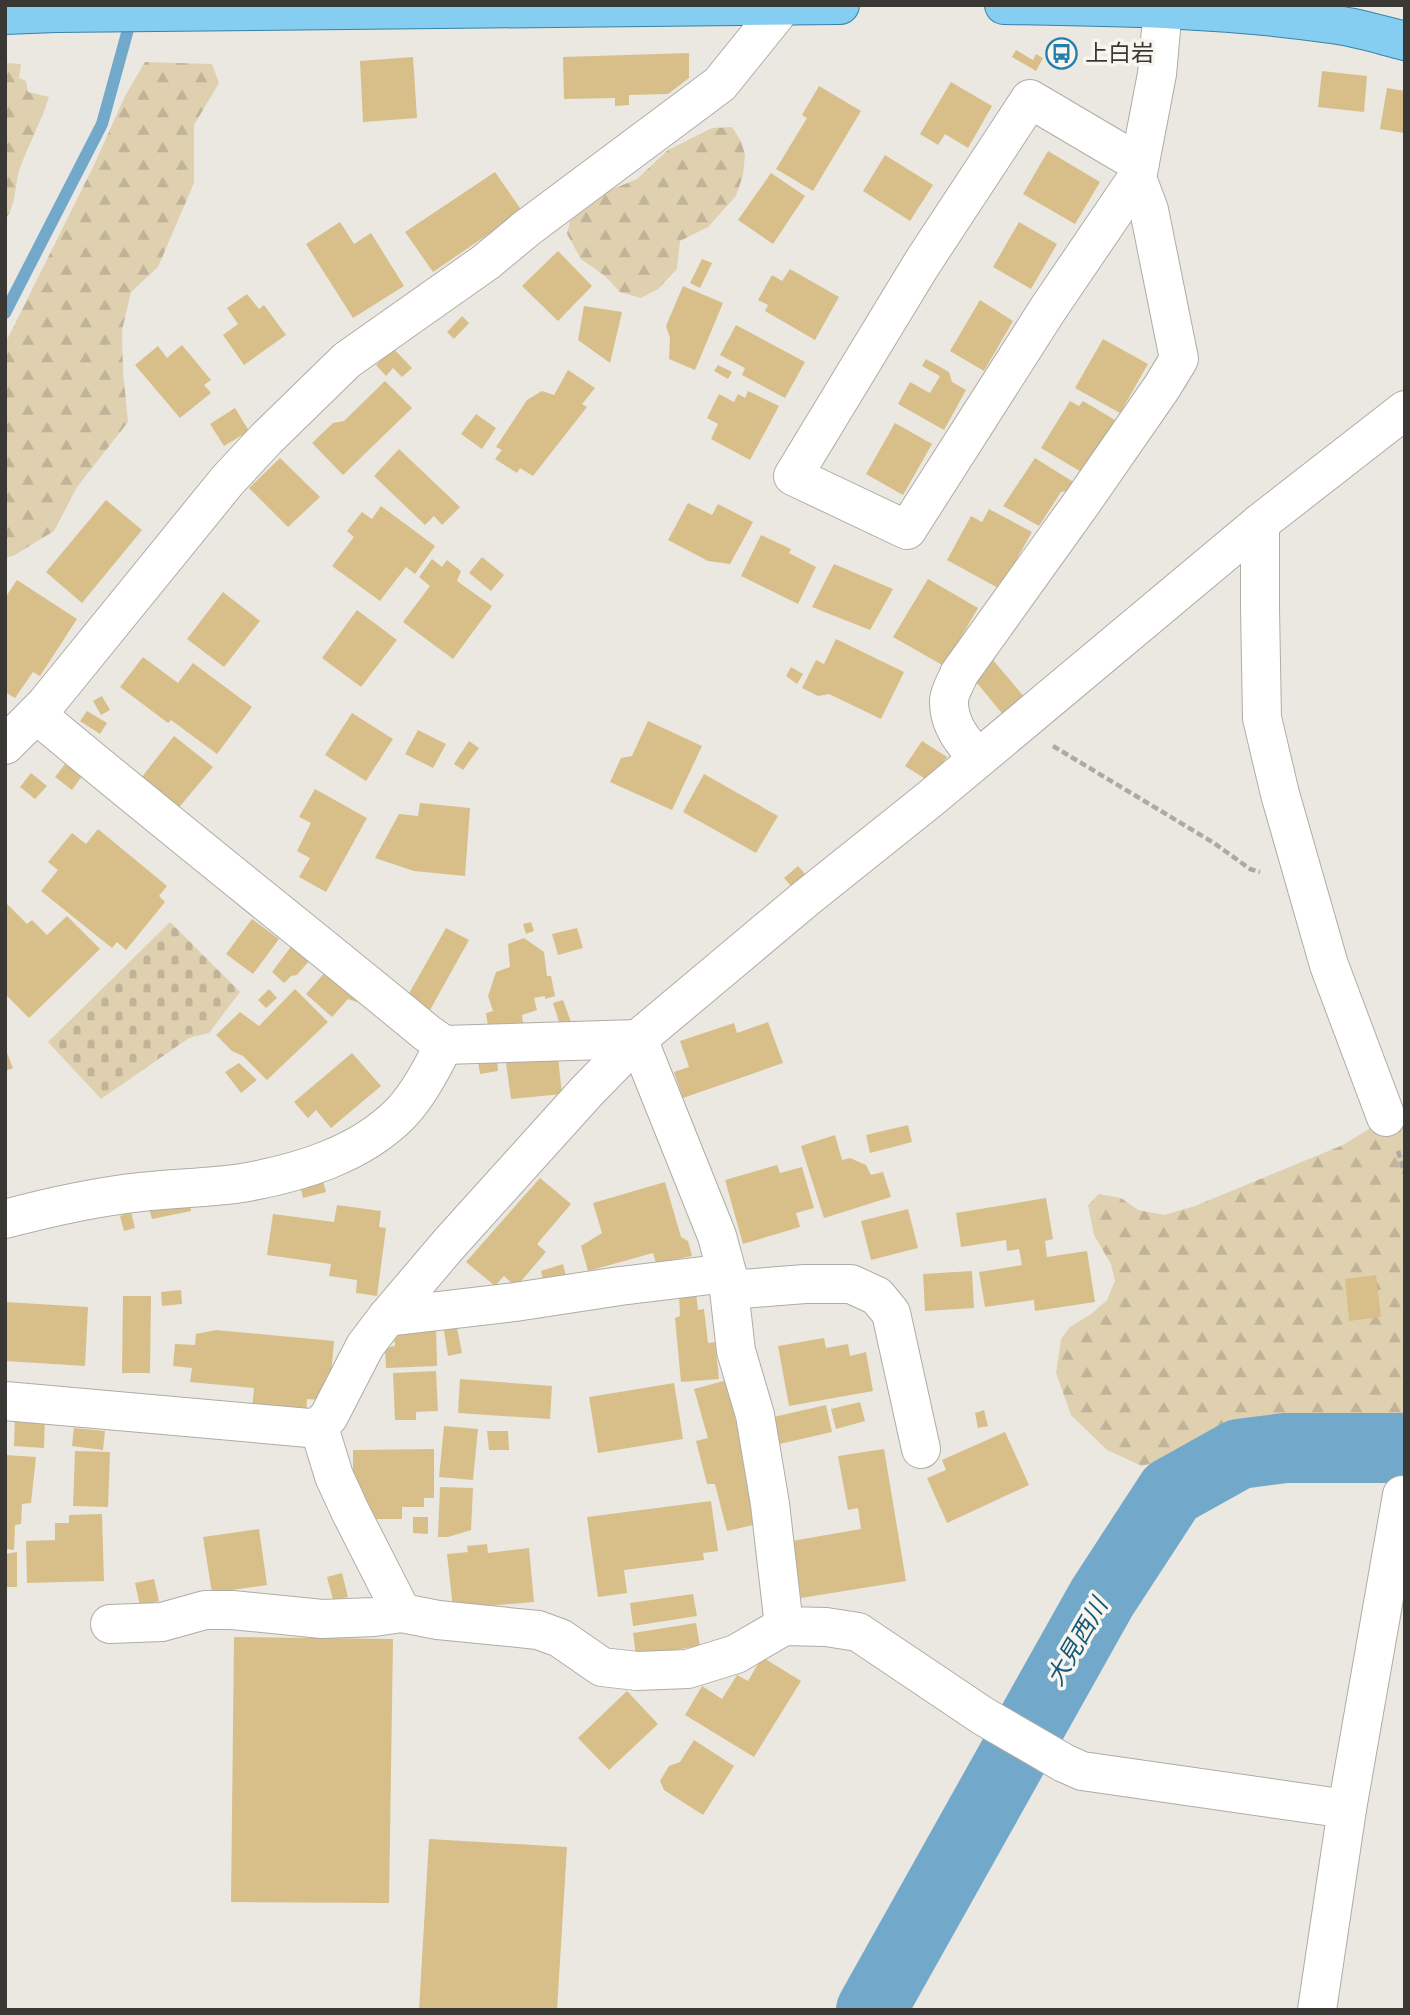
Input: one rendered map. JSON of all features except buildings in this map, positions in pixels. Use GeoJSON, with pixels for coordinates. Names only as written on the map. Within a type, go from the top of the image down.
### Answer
{"type":"FeatureCollection","features":[{"type":"Feature","properties":{"kind":"main road"},"geometry":{"type":"LineString","coordinates":[[5,15],[840,5]]}},
{"type":"Feature","properties":{"kind":"main road"},"geometry":{"type":"LineString","coordinates":[[1004,5],[1184,8],[1231,12],[1335,24],[1405,41]]}},
{"type":"Feature","properties":{"kind":"street"},"geometry":{"type":"LineString","coordinates":[[5,745],[36,714],[117,618],[227,481],[347,360],[486,262],[527,228],[720,84],[782,7]]}},
{"type":"Feature","properties":{"kind":"street"},"geometry":{"type":"LineString","coordinates":[[978,758],[960,738],[951,716],[949,697],[959,674],[1163,387],[1179,359],[1139,171],[1030,99],[921,265],[793,476],[907,530],[1139,171],[1157,74],[1184,8]]}},
{"type":"Feature","properties":{"kind":"street"},"geometry":{"type":"LineString","coordinates":[[5,1401],[319,1427],[329,1416],[365,1346],[387,1317],[569,1111],[638,1039],[1260,523],[1405,410]]}},
{"type":"Feature","properties":{"kind":"street"},"geometry":{"type":"LineString","coordinates":[[1260,523],[1262,718],[1280,794],[1329,965],[1386,1117]]}},
{"type":"Feature","properties":{"kind":"street"},"geometry":{"type":"LineString","coordinates":[[36,714],[136,798],[444,1045],[638,1039]]}},
{"type":"Feature","properties":{"kind":"street"},"geometry":{"type":"LineString","coordinates":[[638,1039],[717,1237],[728,1281],[736,1351],[755,1415],[770,1504],[784,1626]]}},
{"type":"Feature","properties":{"kind":"street"},"geometry":{"type":"LineString","coordinates":[[5,1219],[80,1200],[142,1191],[242,1183],[333,1158],[376,1135],[403,1111],[427,1077],[444,1045]]}},
{"type":"Feature","properties":{"kind":"street"},"geometry":{"type":"LineString","coordinates":[[387,1317],[620,1286],[728,1281],[851,1283],[877,1296],[891,1313],[921,1450]]}},
{"type":"Feature","properties":{"kind":"street"},"geometry":{"type":"LineString","coordinates":[[319,1427],[334,1476],[402,1613]]}},
{"type":"Feature","properties":{"kind":"street"},"geometry":{"type":"LineString","coordinates":[[1317,2010],[1347,1808],[1402,1495]]}},
{"type":"Feature","properties":{"kind":"street"},"geometry":{"type":"LineString","coordinates":[[110,1624],[162,1622],[205,1611],[232,1610],[322,1619],[402,1613],[438,1620],[538,1630],[560,1638],[602,1667],[637,1671],[688,1670],[736,1654],[784,1626],[826,1627],[858,1632],[983,1716],[1064,1763],[1082,1770],[1347,1808]]}},
{"type":"Feature","properties":{"kind":"path"},"geometry":{"type":"LineString","coordinates":[[1020,723],[1251,869],[1278,877],[1303,875]]}},
{"type":"Feature","properties":{"kind":"path"},"geometry":{"type":"LineString","coordinates":[[1398,1153],[1405,1174]]}},
{"type":"Feature","properties":{"kind":"green space"},"geometry":{"type":"Polygon","coordinates":[[[145,62],[212,64],[219,83],[194,125],[194,183],[158,267],[131,292],[122,330],[128,422],[77,487],[54,531],[13,556],[5,558],[5,344],[94,165],[125,96],[145,62]]]}},
{"type":"Feature","properties":{"kind":"green space"},"geometry":{"type":"Polygon","coordinates":[[[5,63],[21,64],[19,78],[26,81],[28,92],[49,97],[20,168],[13,201],[5,220],[5,63]]]}},
{"type":"Feature","properties":{"kind":"green space"},"geometry":{"type":"Polygon","coordinates":[[[732,127],[741,141],[745,155],[743,175],[736,196],[708,227],[680,241],[677,269],[658,289],[641,298],[620,292],[605,276],[581,259],[567,234],[570,221],[608,191],[637,179],[668,150],[712,128],[732,127]]]}},
{"type":"Feature","properties":{"kind":"green space"},"geometry":{"type":"Polygon","coordinates":[[[170,922],[240,992],[209,1033],[189,1038],[101,1099],[48,1042],[170,922]]]}},
{"type":"Feature","properties":{"kind":"green space"},"geometry":{"type":"Polygon","coordinates":[[[1405,1111],[1405,1414],[1258,1425],[1201,1442],[1174,1457],[1142,1466],[1107,1450],[1071,1415],[1056,1373],[1061,1339],[1070,1327],[1107,1300],[1115,1281],[1111,1264],[1094,1235],[1088,1205],[1099,1194],[1121,1198],[1138,1210],[1164,1215],[1195,1206],[1343,1145],[1405,1111]]]}},
{"type":"Feature","properties":{"kind":"waterway"},"geometry":{"type":"LineString","coordinates":[[5,313],[102,124],[132,15]]}},
{"type":"Feature","properties":{"kind":"waterway","name":"大見西川"},"geometry":{"type":"LineString","coordinates":[[871,2010],[1102,1598],[1171,1492],[1239,1454],[1285,1448],[1405,1448]]}},
{"type":"Feature","properties":{"kind":"place","name":"上白岩"},"geometry":{"type":"Point","coordinates":[1062,53]}}]}
